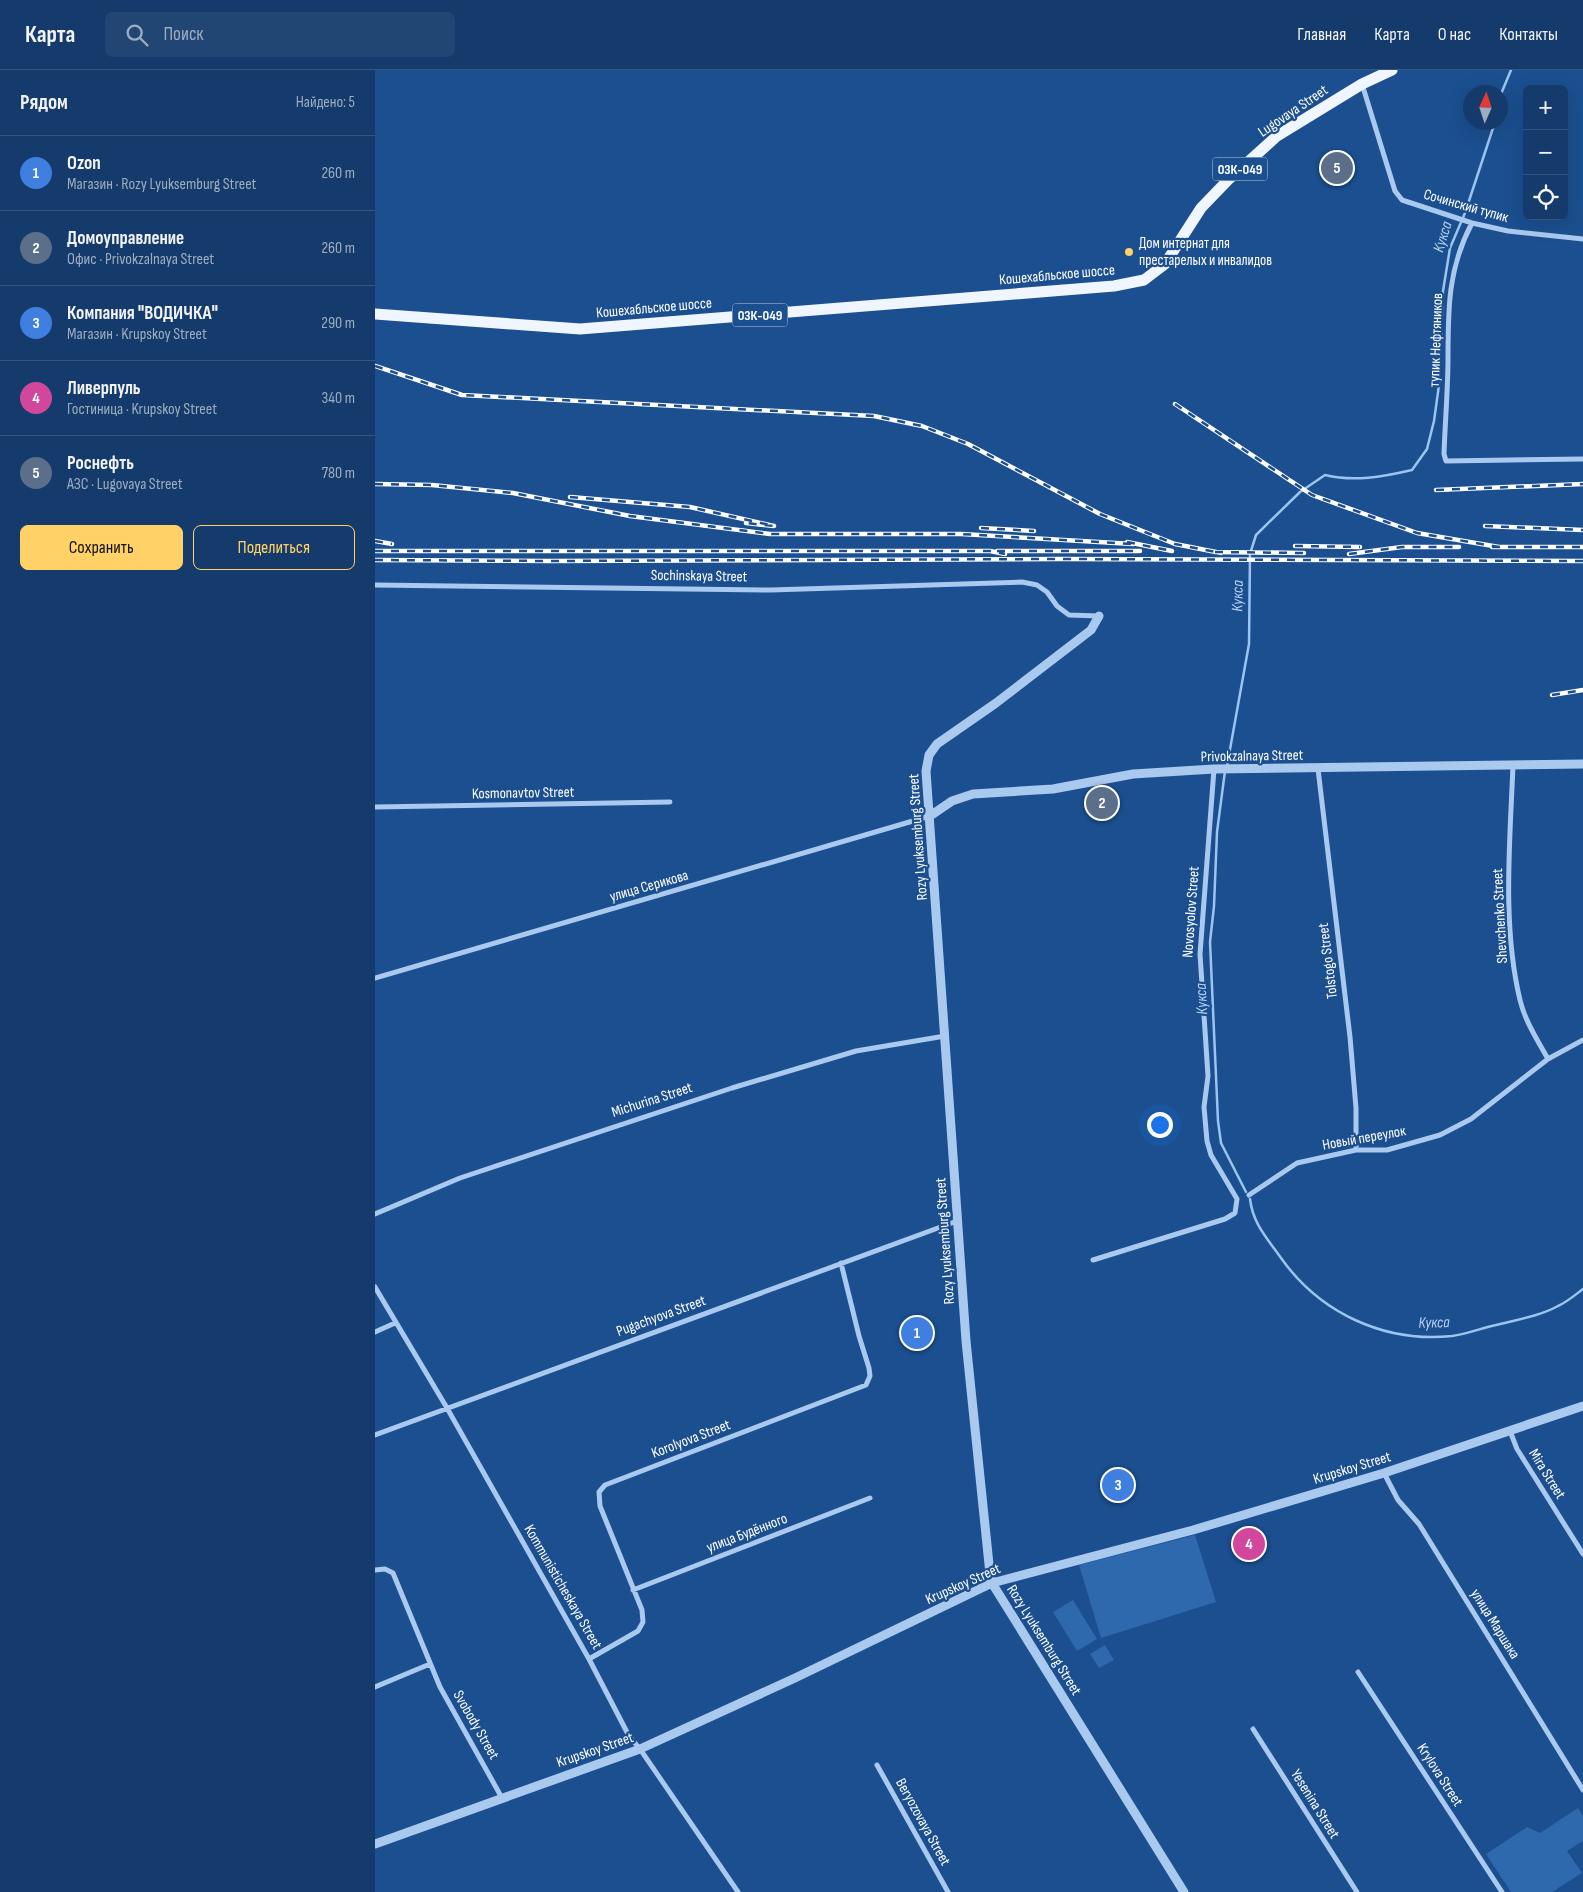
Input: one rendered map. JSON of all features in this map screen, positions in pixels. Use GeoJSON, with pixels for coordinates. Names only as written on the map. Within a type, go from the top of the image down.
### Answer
{"type":"FeatureCollection","features":[{"type":"Feature","properties":{"kind":"main road","name":"Lugovaya Street"},"geometry":{"type":"LineString","coordinates":[[1144,280],[1165,264],[1201,208],[1277,136],[1361,84],[1391,70]]}},
{"type":"Feature","properties":{"kind":"main road","name":"Кошехабльское шоссе"},"geometry":{"type":"LineString","coordinates":[[375,314],[581,329],[1114,286],[1144,280]]}},
{"type":"Feature","properties":{"kind":"street","name":"Сочинский тупик"},"geometry":{"type":"LineString","coordinates":[[1361,84],[1395,191],[1403,200],[1458,219],[1508,232],[1583,239]]}},
{"type":"Feature","properties":{"kind":"street","name":"тупик Нефтяников"},"geometry":{"type":"LineString","coordinates":[[1470,222],[1450,284],[1447,312],[1448,359],[1444,454],[1446,461],[1583,459]]}},
{"type":"Feature","properties":{"kind":"street","name":"Sochinskaya Street"},"geometry":{"type":"LineString","coordinates":[[375,585],[771,590],[1022,582],[1037,585],[1047,592],[1057,606],[1069,615],[1099,616]]}},
{"type":"Feature","properties":{"kind":"street","name":"Rozy Lyuksemburg Street"},"geometry":{"type":"LineString","coordinates":[[1099,616],[1091,630],[996,703],[937,744],[929,755],[926,771],[966,1342],[993,1583],[1184,1892]]}},
{"type":"Feature","properties":{"kind":"street","name":"Privokzalnaya Street"},"geometry":{"type":"LineString","coordinates":[[930,816],[952,801],[973,794],[1053,788],[1133,774],[1217,769],[1583,764]]}},
{"type":"Feature","properties":{"kind":"street","name":"Shevchenko Street"},"geometry":{"type":"LineString","coordinates":[[1513,765],[1508,885],[1514,956],[1520,1001],[1532,1030],[1548,1059]]}},
{"type":"Feature","properties":{"kind":"street","name":"Novosyolov Street"},"geometry":{"type":"LineString","coordinates":[[1093,1260],[1225,1219],[1235,1213],[1237,1199],[1211,1155],[1207,1141],[1204,1107],[1208,1076],[1200,954],[1217,769]]}},
{"type":"Feature","properties":{"kind":"street","name":"Tolstogo Street"},"geometry":{"type":"LineString","coordinates":[[1318,769],[1350,1037],[1356,1108],[1356,1150]]}},
{"type":"Feature","properties":{"kind":"street","name":"Kosmonavtov Street"},"geometry":{"type":"LineString","coordinates":[[375,807],[670,802]]}},
{"type":"Feature","properties":{"kind":"street","name":"улица Серикова"},"geometry":{"type":"LineString","coordinates":[[375,978],[930,816]]}},
{"type":"Feature","properties":{"kind":"street","name":"Michurina Street"},"geometry":{"type":"LineString","coordinates":[[375,1214],[460,1178],[732,1088],[856,1051],[945,1036]]}},
{"type":"Feature","properties":{"kind":"street","name":"Новый переулок"},"geometry":{"type":"LineString","coordinates":[[1249,1195],[1297,1163],[1356,1150],[1387,1150],[1440,1135],[1471,1119],[1548,1059],[1583,1040]]}},
{"type":"Feature","properties":{"kind":"street","name":"Pugachyova Street"},"geometry":{"type":"LineString","coordinates":[[375,1435],[957,1221]]}},
{"type":"Feature","properties":{"kind":"street","name":"Korolyova Street"},"geometry":{"type":"LineString","coordinates":[[589,1659],[638,1631],[643,1622],[642,1610],[599,1506],[599,1492],[605,1485],[866,1386],[870,1376],[869,1368],[841,1263]]}},
{"type":"Feature","properties":{"kind":"street","name":"Kommunisticheskaya Street"},"geometry":{"type":"LineString","coordinates":[[375,1287],[447,1408],[589,1659],[629,1736],[739,1892]]}},
{"type":"Feature","properties":{"kind":"street"},"geometry":{"type":"LineString","coordinates":[[375,1332],[395,1323]]}},
{"type":"Feature","properties":{"kind":"street","name":"Krupskoy Street"},"geometry":{"type":"LineString","coordinates":[[375,1844],[640,1749],[795,1678],[993,1583],[1193,1530],[1384,1473],[1583,1406]]}},
{"type":"Feature","properties":{"kind":"street","name":"Mira Street"},"geometry":{"type":"LineString","coordinates":[[1510,1432],[1517,1449],[1583,1554]]}},
{"type":"Feature","properties":{"kind":"street","name":"улица Маршака"},"geometry":{"type":"LineString","coordinates":[[1384,1473],[1398,1500],[1419,1524],[1583,1790]]}},
{"type":"Feature","properties":{"kind":"street","name":"улица Будённого"},"geometry":{"type":"LineString","coordinates":[[633,1590],[870,1498]]}},
{"type":"Feature","properties":{"kind":"street","name":"Svobody Street"},"geometry":{"type":"LineString","coordinates":[[375,1570],[385,1569],[393,1573],[430,1664],[502,1798]]}},
{"type":"Feature","properties":{"kind":"street"},"geometry":{"type":"LineString","coordinates":[[375,1687],[430,1664]]}},
{"type":"Feature","properties":{"kind":"street","name":"Krylova Street"},"geometry":{"type":"LineString","coordinates":[[1358,1672],[1502,1892]]}},
{"type":"Feature","properties":{"kind":"street","name":"Yesenina Street"},"geometry":{"type":"LineString","coordinates":[[1253,1729],[1357,1892]]}},
{"type":"Feature","properties":{"kind":"street","name":"Beryozovaya Street"},"geometry":{"type":"LineString","coordinates":[[877,1765],[947,1892]]}},
{"type":"Feature","properties":{"kind":"shaded area"},"geometry":{"type":"Polygon","coordinates":[[[1195,1535],[1216,1602],[1101,1638],[1079,1565],[1195,1535]]]}},
{"type":"Feature","properties":{"kind":"shaded area"},"geometry":{"type":"Polygon","coordinates":[[[1073,1600],[1097,1639],[1077,1651],[1053,1612],[1073,1600]]]}},
{"type":"Feature","properties":{"kind":"shaded area"},"geometry":{"type":"Polygon","coordinates":[[[1105,1645],[1114,1660],[1099,1668],[1090,1654],[1105,1645]]]}},
{"type":"Feature","properties":{"kind":"shaded area"},"geometry":{"type":"Polygon","coordinates":[[[1578,1808],[1583,1816],[1583,1841],[1567,1851],[1582,1873],[1552,1892],[1511,1892],[1486,1854],[1527,1827],[1540,1833],[1578,1808]]]}},
{"type":"Feature","properties":{"kind":"waterway","name":"Кукса"},"geometry":{"type":"LineString","coordinates":[[1505,85],[1511,70]]}},
{"type":"Feature","properties":{"kind":"waterway","name":"Кукса"},"geometry":{"type":"LineString","coordinates":[[1227,766],[1249,644],[1250,554],[1256,535],[1300,492],[1325,475],[1368,478],[1412,470],[1427,449],[1434,421],[1439,385],[1443,291],[1450,248],[1465,213],[1492,130]]}},
{"type":"Feature","properties":{"kind":"waterway","name":"Кукса"},"geometry":{"type":"LineString","coordinates":[[1225,771],[1217,832],[1214,906],[1210,942],[1218,1121],[1221,1143],[1246,1192]]}},
{"type":"Feature","properties":{"kind":"waterway","name":"Кукса"},"geometry":{"type":"LineString","coordinates":[[1250,1199],[1254,1216],[1261,1230],[1297,1277],[1334,1309],[1378,1329],[1427,1337],[1458,1335],[1544,1312],[1565,1302],[1583,1289]]}},
{"type":"Feature","properties":{"kind":"railway"},"geometry":{"type":"LineString","coordinates":[[375,366],[462,395],[874,416],[922,426],[968,444],[1100,514],[1175,544],[1221,553]]}},
{"type":"Feature","properties":{"kind":"railway"},"geometry":{"type":"LineString","coordinates":[[1175,404],[1312,495],[1417,533],[1499,547]]}},
{"type":"Feature","properties":{"kind":"railway"},"geometry":{"type":"LineString","coordinates":[[375,484],[432,485],[513,493],[630,516],[770,534],[961,534],[1133,544]]}},
{"type":"Feature","properties":{"kind":"railway"},"geometry":{"type":"LineString","coordinates":[[1436,490],[1583,484]]}},
{"type":"Feature","properties":{"kind":"railway"},"geometry":{"type":"LineString","coordinates":[[570,497],[690,507],[774,526],[746,523]]}},
{"type":"Feature","properties":{"kind":"railway"},"geometry":{"type":"LineString","coordinates":[[1485,526],[1583,530]]}},
{"type":"Feature","properties":{"kind":"railway"},"geometry":{"type":"LineString","coordinates":[[981,528],[1034,531]]}},
{"type":"Feature","properties":{"kind":"railway"},"geometry":{"type":"LineString","coordinates":[[375,541],[392,544]]}},
{"type":"Feature","properties":{"kind":"railway"},"geometry":{"type":"LineString","coordinates":[[1127,542],[1172,551]]}},
{"type":"Feature","properties":{"kind":"railway"},"geometry":{"type":"LineString","coordinates":[[1295,546],[1360,547]]}},
{"type":"Feature","properties":{"kind":"railway"},"geometry":{"type":"LineString","coordinates":[[1349,554],[1402,547],[1459,547]]}},
{"type":"Feature","properties":{"kind":"railway"},"geometry":{"type":"LineString","coordinates":[[1492,547],[1583,547]]}},
{"type":"Feature","properties":{"kind":"railway"},"geometry":{"type":"LineString","coordinates":[[375,551],[990,551],[1005,554]]}},
{"type":"Feature","properties":{"kind":"railway"},"geometry":{"type":"LineString","coordinates":[[997,551],[1140,551]]}},
{"type":"Feature","properties":{"kind":"railway"},"geometry":{"type":"LineString","coordinates":[[1215,552],[1304,553]]}},
{"type":"Feature","properties":{"kind":"railway"},"geometry":{"type":"LineString","coordinates":[[375,560],[1059,559],[1583,561]]}},
{"type":"Feature","properties":{"kind":"railway"},"geometry":{"type":"LineString","coordinates":[[1552,695],[1583,690]]}},
{"type":"Feature","properties":{"kind":"place","name":"Роснефть"},"geometry":{"type":"Point","coordinates":[1337,168]}},
{"type":"Feature","properties":{"kind":"place","name":"Дом интернат для престарелых и инвалидов"},"geometry":{"type":"Point","coordinates":[1129,252]}},
{"type":"Feature","properties":{"kind":"place","name":"Домоуправление"},"geometry":{"type":"Point","coordinates":[1102,803]}},
{"type":"Feature","properties":{"kind":"place","name":"Ozon"},"geometry":{"type":"Point","coordinates":[917,1333]}},
{"type":"Feature","properties":{"kind":"place","name":"Компания \"ВОДИЧКА\""},"geometry":{"type":"Point","coordinates":[1118,1485]}},
{"type":"Feature","properties":{"kind":"place","name":"Ливерпуль"},"geometry":{"type":"Point","coordinates":[1249,1544]}}]}
